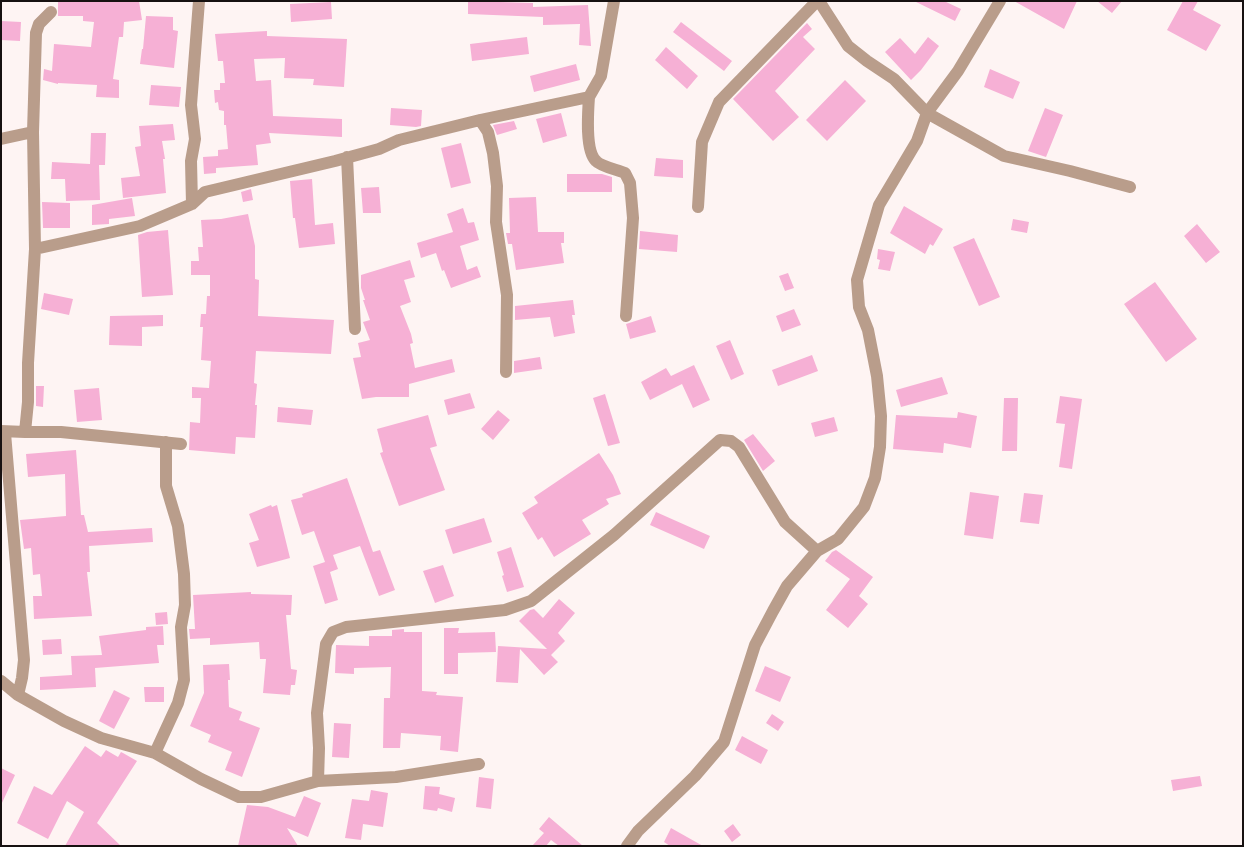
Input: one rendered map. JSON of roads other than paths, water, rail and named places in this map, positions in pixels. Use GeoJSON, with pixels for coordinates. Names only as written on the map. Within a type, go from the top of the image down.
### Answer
{"type":"FeatureCollection","features":[{"type":"Feature","properties":{"kind":"street"},"geometry":{"type":"LineString","coordinates":[[192,204],[191,161],[195,139],[191,105],[199,1]]}},
{"type":"Feature","properties":{"kind":"street"},"geometry":{"type":"LineString","coordinates":[[614,1],[601,76],[589,97],[588,112],[590,151],[596,162],[624,173],[630,183],[633,218],[626,316]]}},
{"type":"Feature","properties":{"kind":"street"},"geometry":{"type":"LineString","coordinates":[[698,207],[702,142],[719,102],[818,1],[848,46],[867,62],[894,79],[927,113],[1004,156],[1130,187]]}},
{"type":"Feature","properties":{"kind":"street"},"geometry":{"type":"LineString","coordinates":[[627,846],[638,831],[695,776],[724,742],[755,645],[772,611],[787,586],[817,551],[838,539],[864,507],[875,478],[880,447],[881,416],[877,376],[868,330],[859,307],[857,280],[879,205],[917,141],[927,113],[958,70],[1000,1]]}},
{"type":"Feature","properties":{"kind":"street"},"geometry":{"type":"LineString","coordinates":[[26,432],[35,249],[33,132],[36,33],[39,24],[52,12]]}},
{"type":"Feature","properties":{"kind":"street"},"geometry":{"type":"LineString","coordinates":[[35,249],[140,226],[192,204],[205,192],[379,149],[399,140],[480,120],[589,97]]}},
{"type":"Feature","properties":{"kind":"street"},"geometry":{"type":"LineString","coordinates":[[480,120],[488,132],[497,186],[496,222],[507,295],[506,372]]}},
{"type":"Feature","properties":{"kind":"street"},"geometry":{"type":"LineString","coordinates":[[1,139],[33,132]]}},
{"type":"Feature","properties":{"kind":"street"},"geometry":{"type":"LineString","coordinates":[[347,157],[355,330]]}},
{"type":"Feature","properties":{"kind":"street"},"geometry":{"type":"LineString","coordinates":[[18,695],[24,660],[3,432],[61,432],[181,444]]}},
{"type":"Feature","properties":{"kind":"street"},"geometry":{"type":"LineString","coordinates":[[318,781],[317,713],[326,644],[333,632],[346,627],[505,610],[531,601],[614,535],[720,440],[731,441],[739,447],[785,522],[817,551]]}},
{"type":"Feature","properties":{"kind":"street"},"geometry":{"type":"LineString","coordinates":[[155,754],[178,703],[184,680],[181,628],[185,605],[184,574],[178,526],[166,486],[166,442]]}},
{"type":"Feature","properties":{"kind":"street"},"geometry":{"type":"LineString","coordinates":[[1,681],[18,695],[64,721],[101,738],[155,754],[239,797],[261,797],[318,781],[396,777],[479,764]]}}]}
